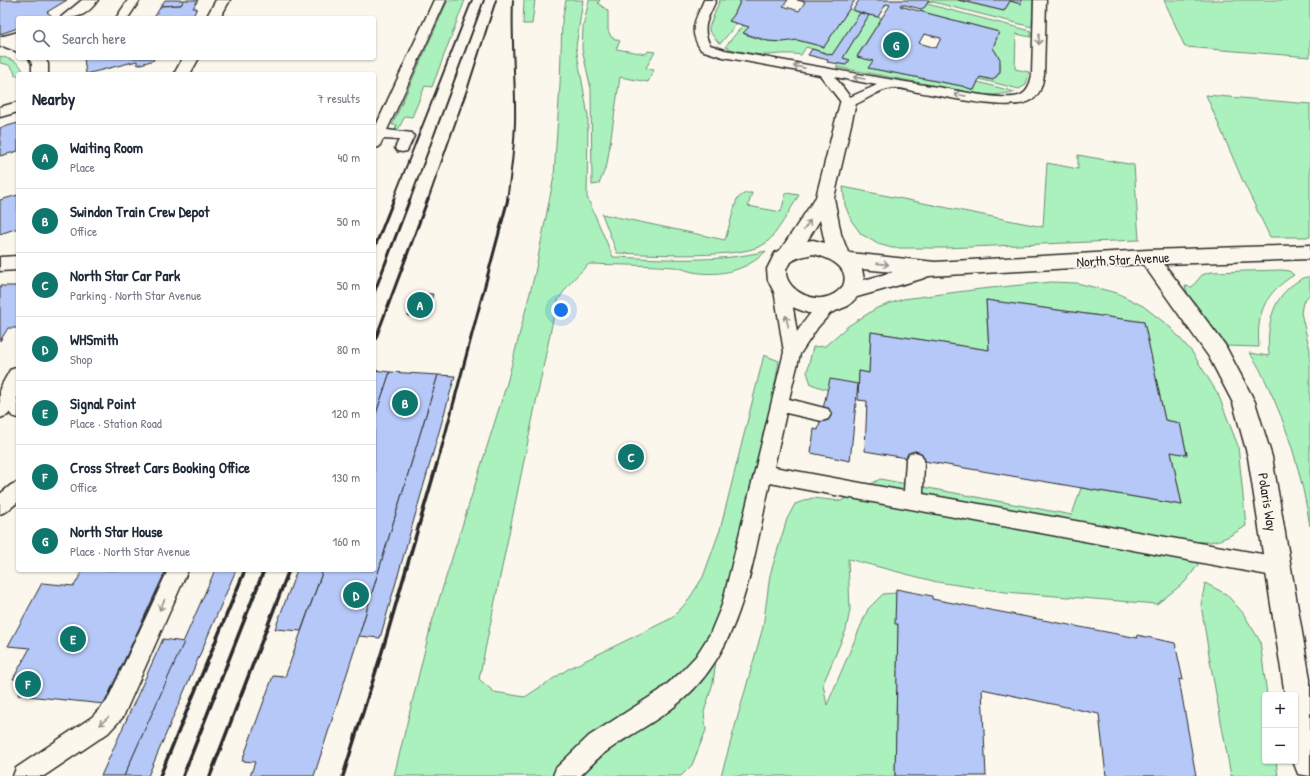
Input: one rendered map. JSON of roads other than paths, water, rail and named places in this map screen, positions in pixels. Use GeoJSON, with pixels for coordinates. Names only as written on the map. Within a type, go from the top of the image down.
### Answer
{"type":"FeatureCollection","features":[{"type":"Feature","properties":{"kind":"street"},"geometry":{"type":"LineString","coordinates":[[70,16],[91,0]]}},
{"type":"Feature","properties":{"kind":"street"},"geometry":{"type":"LineString","coordinates":[[214,16],[224,0]]}},
{"type":"Feature","properties":{"kind":"street"},"geometry":{"type":"LineString","coordinates":[[1,42],[16,38]]}},
{"type":"Feature","properties":{"kind":"street"},"geometry":{"type":"LineString","coordinates":[[1,42],[16,46]]}},
{"type":"Feature","properties":{"kind":"street"},"geometry":{"type":"LineString","coordinates":[[183,72],[190,60]]}},
{"type":"Feature","properties":{"kind":"street"},"geometry":{"type":"LineString","coordinates":[[829,306],[803,304],[791,298],[782,290],[776,279],[777,266],[789,253],[825,198],[848,103]]}},
{"type":"Feature","properties":{"kind":"street"},"geometry":{"type":"LineString","coordinates":[[0,112],[16,108]]}},
{"type":"Feature","properties":{"kind":"street"},"geometry":{"type":"LineString","coordinates":[[825,198],[832,234],[842,258],[851,268],[853,274],[854,287],[851,291]]}},
{"type":"Feature","properties":{"kind":"street","name":"North Star Avenue"},"geometry":{"type":"LineString","coordinates":[[789,253],[797,249],[813,248],[828,251],[842,258],[935,269],[1148,257],[1310,252]]}},
{"type":"Feature","properties":{"kind":"street","name":"Polaris Way"},"geometry":{"type":"LineString","coordinates":[[1148,257],[1217,351],[1244,402],[1260,457],[1299,697],[1309,770]]}},
{"type":"Feature","properties":{"kind":"street"},"geometry":{"type":"LineString","coordinates":[[0,264],[16,263]]}},
{"type":"Feature","properties":{"kind":"street","name":"North Star Avenue"},"geometry":{"type":"LineString","coordinates":[[829,306],[843,300],[851,291],[935,269]]}},
{"type":"Feature","properties":{"kind":"street"},"geometry":{"type":"LineString","coordinates":[[8,405],[16,382]]}},
{"type":"Feature","properties":{"kind":"lane"},"geometry":{"type":"LineString","coordinates":[[123,16],[134,0]]}},
{"type":"Feature","properties":{"kind":"lane"},"geometry":{"type":"LineString","coordinates":[[376,139],[440,0]]}},
{"type":"Feature","properties":{"kind":"lane"},"geometry":{"type":"LineString","coordinates":[[710,0],[698,28],[699,36],[705,47],[723,53],[893,84],[991,100],[1016,101],[1026,98],[1036,86],[1038,75],[1040,0]]}},
{"type":"Feature","properties":{"kind":"lane"},"geometry":{"type":"LineString","coordinates":[[824,72],[848,103],[873,90],[893,84]]}},
{"type":"Feature","properties":{"kind":"lane"},"geometry":{"type":"LineString","coordinates":[[376,139],[407,136],[402,148]]}},
{"type":"Feature","properties":{"kind":"lane"},"geometry":{"type":"LineString","coordinates":[[782,290],[792,352]]}},
{"type":"Feature","properties":{"kind":"lane"},"geometry":{"type":"LineString","coordinates":[[564,776],[597,744],[667,699],[688,681],[704,663],[717,641],[732,605],[792,352],[812,323],[829,306]]}},
{"type":"Feature","properties":{"kind":"lane"},"geometry":{"type":"LineString","coordinates":[[780,404],[822,414]]}},
{"type":"Feature","properties":{"kind":"lane"},"geometry":{"type":"LineString","coordinates":[[913,501],[915,460]]}},
{"type":"Feature","properties":{"kind":"lane"},"geometry":{"type":"LineString","coordinates":[[764,474],[1278,567]]}},
{"type":"Feature","properties":{"kind":"lane"},"geometry":{"type":"LineString","coordinates":[[0,505],[16,493]]}},
{"type":"Feature","properties":{"kind":"lane"},"geometry":{"type":"LineString","coordinates":[[24,776],[100,725],[115,709],[177,572]]}},
{"type":"Feature","properties":{"kind":"railway"},"geometry":{"type":"LineString","coordinates":[[393,200],[472,0]]}},
{"type":"Feature","properties":{"kind":"railway"},"geometry":{"type":"LineString","coordinates":[[410,200],[484,0]]}},
{"type":"Feature","properties":{"kind":"railway"},"geometry":{"type":"LineString","coordinates":[[428,200],[468,87],[496,0]]}},
{"type":"Feature","properties":{"kind":"railway"},"geometry":{"type":"LineString","coordinates":[[507,200],[515,123],[513,0]]}},
{"type":"Feature","properties":{"kind":"railway"},"geometry":{"type":"LineString","coordinates":[[376,244],[394,199]]}},
{"type":"Feature","properties":{"kind":"railway"},"geometry":{"type":"LineString","coordinates":[[376,288],[410,199]]}},
{"type":"Feature","properties":{"kind":"railway"},"geometry":{"type":"LineString","coordinates":[[376,338],[428,199]]}},
{"type":"Feature","properties":{"kind":"railway"},"geometry":{"type":"LineString","coordinates":[[440,454],[508,199]]}},
{"type":"Feature","properties":{"kind":"railway"},"geometry":{"type":"LineString","coordinates":[[343,776],[384,645],[440,453]]}},
{"type":"Feature","properties":{"kind":"railway"},"geometry":{"type":"LineString","coordinates":[[160,776],[244,572]]}},
{"type":"Feature","properties":{"kind":"railway"},"geometry":{"type":"LineString","coordinates":[[183,776],[263,572]]}},
{"type":"Feature","properties":{"kind":"railway"},"geometry":{"type":"LineString","coordinates":[[210,776],[288,572]]}},
{"type":"Feature","properties":{"kind":"place","name":"North Star House"},"geometry":{"type":"Point","coordinates":[896,45]}},
{"type":"Feature","properties":{"kind":"place","name":"Waiting Room"},"geometry":{"type":"Point","coordinates":[420,305]}},
{"type":"Feature","properties":{"kind":"place","name":"Swindon Train Crew Depot"},"geometry":{"type":"Point","coordinates":[405,403]}},
{"type":"Feature","properties":{"kind":"place","name":"North Star Car Park"},"geometry":{"type":"Point","coordinates":[631,457]}},
{"type":"Feature","properties":{"kind":"place","name":"WHSmith"},"geometry":{"type":"Point","coordinates":[356,595]}},
{"type":"Feature","properties":{"kind":"place","name":"Signal Point"},"geometry":{"type":"Point","coordinates":[73,639]}},
{"type":"Feature","properties":{"kind":"place","name":"Cross Street Cars Booking Office"},"geometry":{"type":"Point","coordinates":[28,684]}}]}
